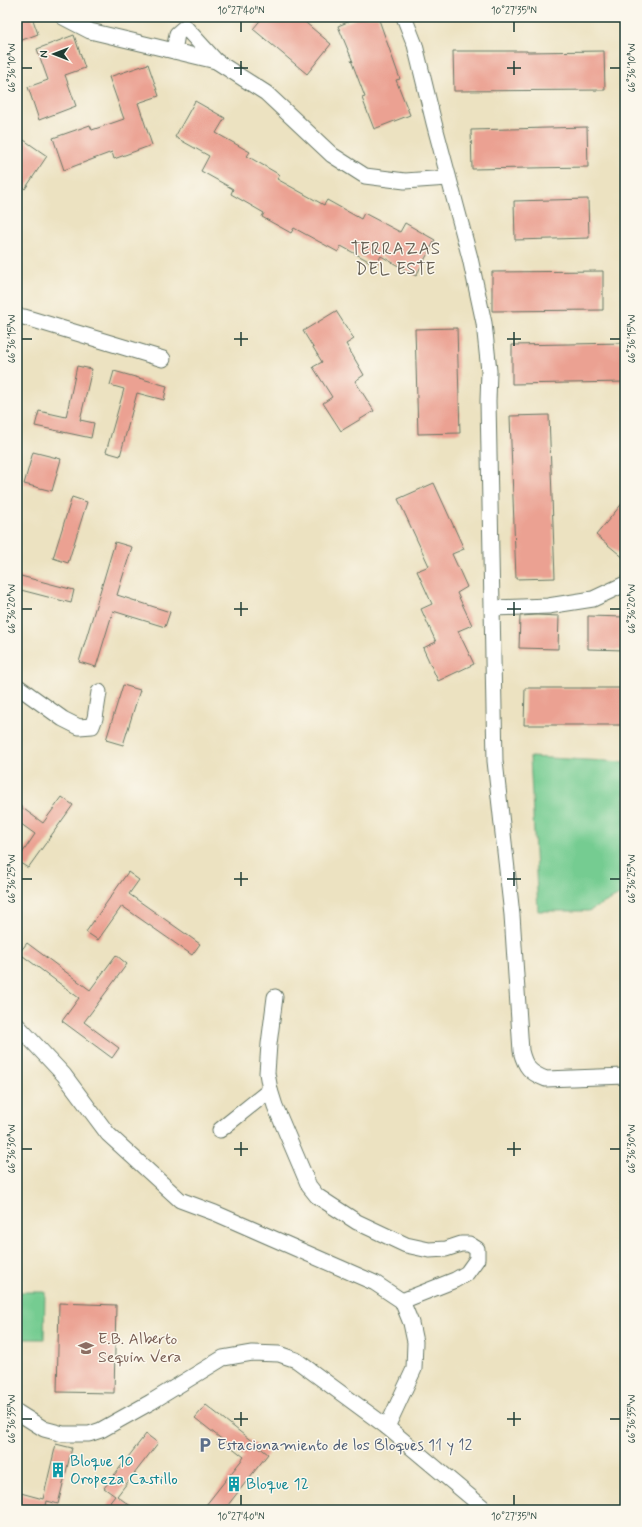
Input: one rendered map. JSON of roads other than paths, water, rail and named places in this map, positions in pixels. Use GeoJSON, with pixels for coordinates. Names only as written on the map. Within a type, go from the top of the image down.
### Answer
{"type":"FeatureCollection","features":[{"type":"Feature","properties":{"kind":"street"},"geometry":{"type":"LineString","coordinates":[[63,17],[90,31],[216,61]]}},
{"type":"Feature","properties":{"kind":"street"},"geometry":{"type":"LineString","coordinates":[[404,17],[415,45],[448,178],[470,258],[484,323],[489,371],[488,401],[495,761],[512,915],[521,1051],[523,1060],[529,1069],[546,1079],[625,1076]]}},
{"type":"Feature","properties":{"kind":"street"},"geometry":{"type":"LineString","coordinates":[[174,51],[177,34],[185,27],[216,61],[266,93],[332,155],[365,176],[405,181],[448,178]]}},
{"type":"Feature","properties":{"kind":"street"},"geometry":{"type":"LineString","coordinates":[[17,317],[24,317],[163,359]]}},
{"type":"Feature","properties":{"kind":"street"},"geometry":{"type":"LineString","coordinates":[[493,608],[548,606],[593,599],[625,584]]}},
{"type":"Feature","properties":{"kind":"street"},"geometry":{"type":"LineString","coordinates":[[17,686],[63,719],[79,728],[92,726],[95,718],[99,692]]}},
{"type":"Feature","properties":{"kind":"street"},"geometry":{"type":"LineString","coordinates":[[275,997],[267,1073],[270,1090],[275,1106],[309,1186],[317,1196],[357,1222],[406,1245],[429,1250],[446,1249],[461,1244],[469,1244],[476,1249],[477,1259],[468,1273],[455,1280],[402,1301]]}},
{"type":"Feature","properties":{"kind":"street"},"geometry":{"type":"LineString","coordinates":[[17,1025],[64,1075],[108,1134],[180,1200],[215,1213],[375,1283],[402,1301],[411,1323],[415,1342],[414,1369],[387,1427]]}},
{"type":"Feature","properties":{"kind":"street"},"geometry":{"type":"LineString","coordinates":[[220,1130],[270,1090]]}},
{"type":"Feature","properties":{"kind":"street"},"geometry":{"type":"LineString","coordinates":[[17,1412],[44,1429],[63,1434],[89,1434],[101,1430],[223,1358],[252,1353],[279,1354],[296,1360],[387,1427],[486,1510]]}},
{"type":"Feature","properties":{"kind":"place","name":"E.B. Alberto Sequin Vera"},"geometry":{"type":"Point","coordinates":[86,1348]}},
{"type":"Feature","properties":{"kind":"place","name":"Estacionamiento de los Bloques 11 y 12"},"geometry":{"type":"Point","coordinates":[205,1445]}},
{"type":"Feature","properties":{"kind":"place","name":"Bloque 10 Oropeza Castillo"},"geometry":{"type":"Point","coordinates":[58,1470]}},
{"type":"Feature","properties":{"kind":"place","name":"Bloque 12"},"geometry":{"type":"Point","coordinates":[234,1484]}},
{"type":"Feature","properties":{"kind":"district","name":"TERRAZAS DEL ESTE"},"geometry":{"type":"Point","coordinates":[396,259]}}]}
